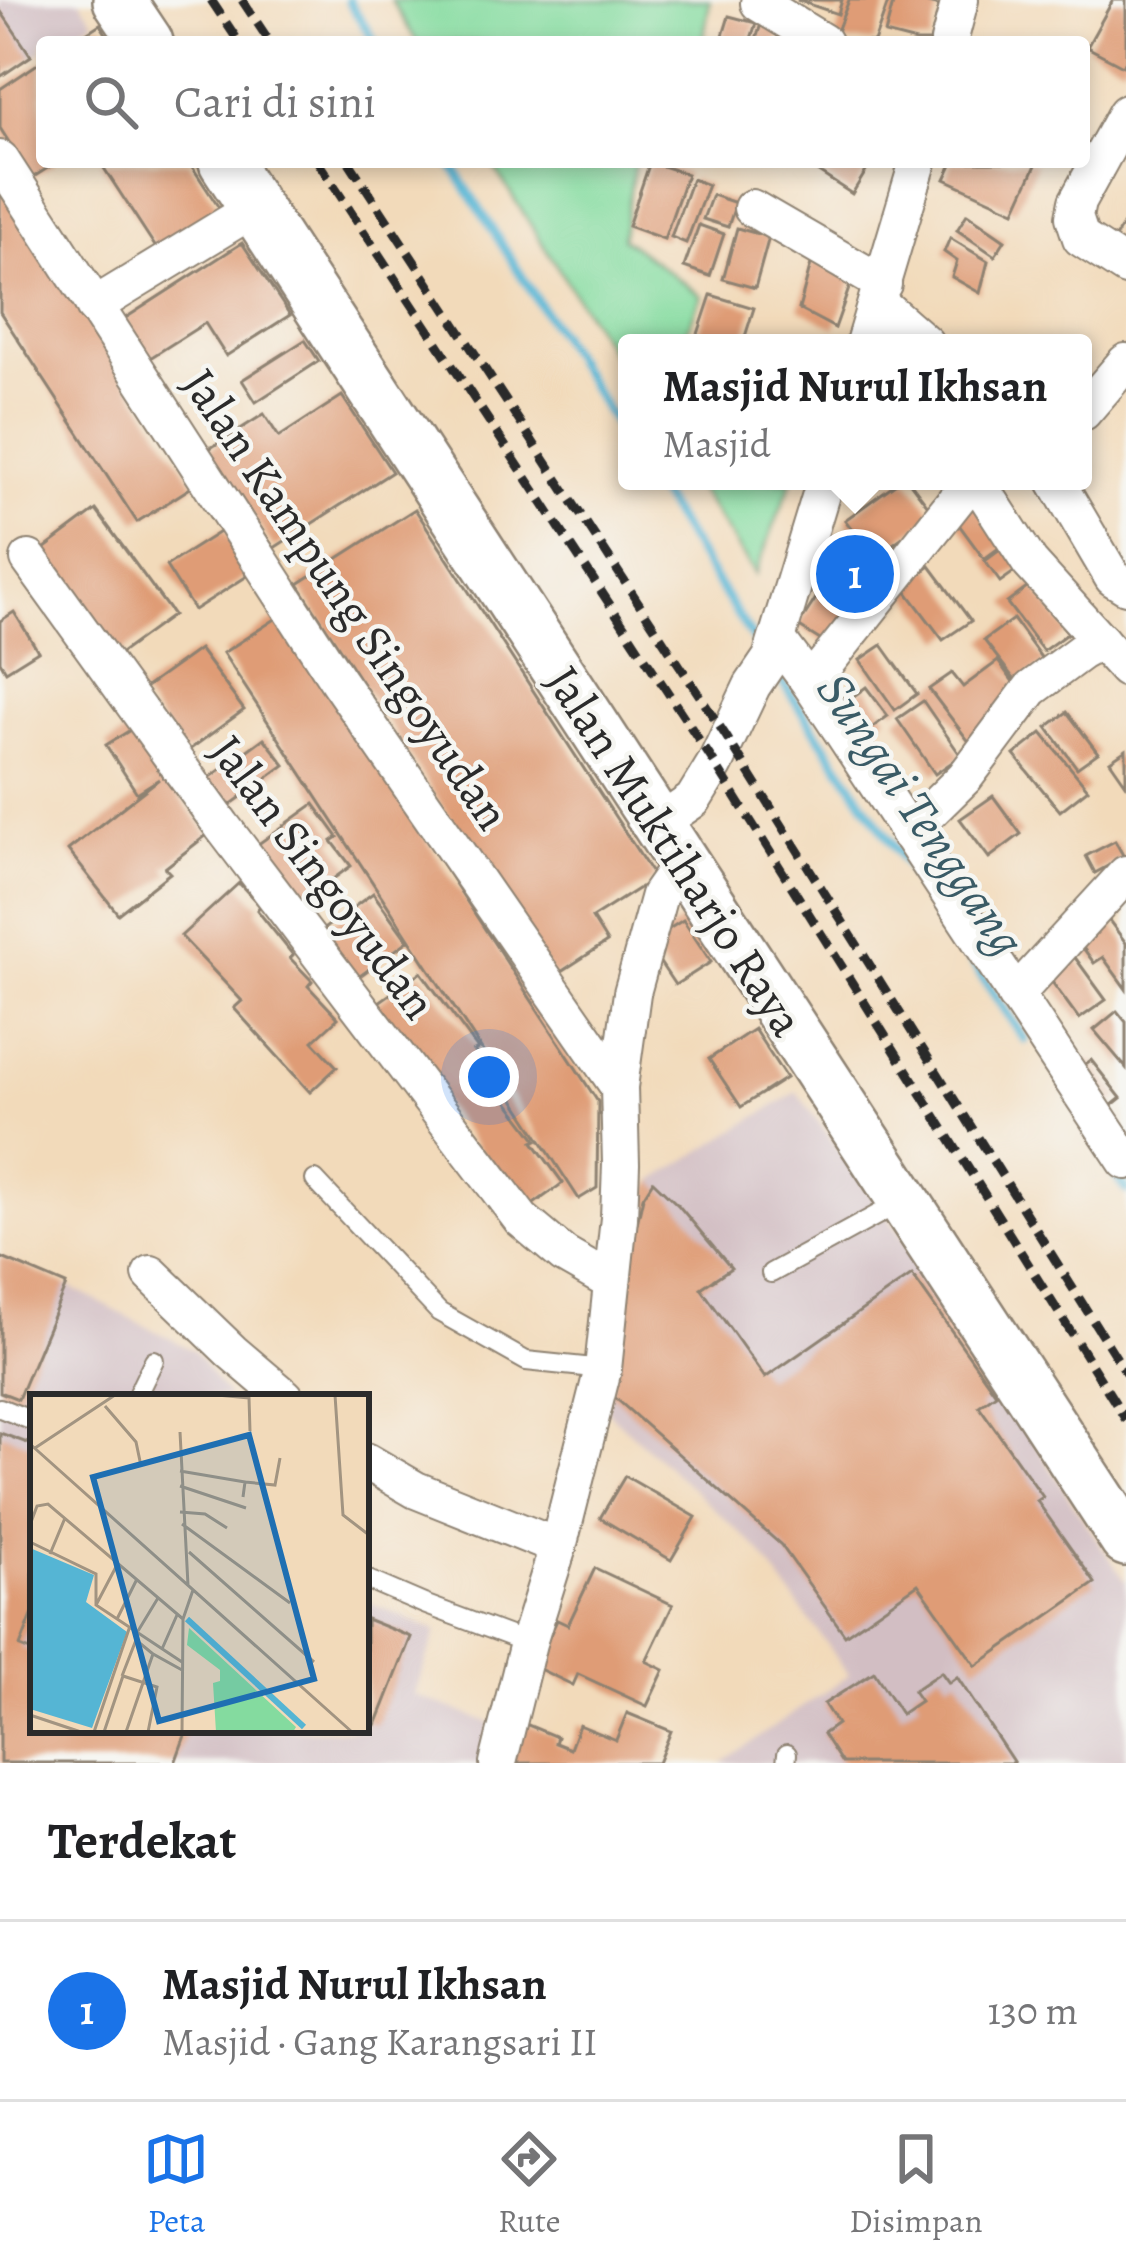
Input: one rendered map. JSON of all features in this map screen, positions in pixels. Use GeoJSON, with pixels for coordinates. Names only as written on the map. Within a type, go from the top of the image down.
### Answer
{"type":"FeatureCollection","features":[{"type":"Feature","properties":{"kind":"street"},"geometry":{"type":"LineString","coordinates":[[119,0],[143,36]]}},
{"type":"Feature","properties":{"kind":"street"},"geometry":{"type":"LineString","coordinates":[[951,36],[960,0]]}},
{"type":"Feature","properties":{"kind":"street"},"geometry":{"type":"LineString","coordinates":[[759,3],[813,36]]}},
{"type":"Feature","properties":{"kind":"street"},"geometry":{"type":"LineString","coordinates":[[1126,113],[1077,202],[1074,217],[1081,238],[1126,267]]}},
{"type":"Feature","properties":{"kind":"street","name":"Jalan Kampung Singoyudan"},"geometry":{"type":"LineString","coordinates":[[0,159],[338,681],[619,1088]]}},
{"type":"Feature","properties":{"kind":"street","name":"Jalan Muktiharjo Raya"},"geometry":{"type":"LineString","coordinates":[[229,168],[1126,1540]]}},
{"type":"Feature","properties":{"kind":"street"},"geometry":{"type":"LineString","coordinates":[[867,334],[916,168]]}},
{"type":"Feature","properties":{"kind":"street"},"geometry":{"type":"LineString","coordinates":[[94,305],[255,208]]}},
{"type":"Feature","properties":{"kind":"street"},"geometry":{"type":"LineString","coordinates":[[752,208],[880,293],[917,334]]}},
{"type":"Feature","properties":{"kind":"street"},"geometry":{"type":"LineString","coordinates":[[1092,402],[1126,362]]}},
{"type":"Feature","properties":{"kind":"street"},"geometry":{"type":"LineString","coordinates":[[498,1763],[603,1369],[620,1200],[619,1088],[645,939],[670,843],[777,644],[822,490]]}},
{"type":"Feature","properties":{"kind":"street"},"geometry":{"type":"LineString","coordinates":[[810,683],[967,490]]}},
{"type":"Feature","properties":{"kind":"street"},"geometry":{"type":"LineString","coordinates":[[980,490],[1030,563],[1126,669]]}},
{"type":"Feature","properties":{"kind":"street"},"geometry":{"type":"LineString","coordinates":[[1062,490],[1113,578],[1126,586]]}},
{"type":"Feature","properties":{"kind":"street","name":"Jalan Singoyudan"},"geometry":{"type":"LineString","coordinates":[[29,559],[222,826],[521,1219],[564,1256],[611,1282]]}},
{"type":"Feature","properties":{"kind":"street"},"geometry":{"type":"LineString","coordinates":[[908,833],[965,777],[1031,689],[1101,641]]}},
{"type":"Feature","properties":{"kind":"street"},"geometry":{"type":"LineString","coordinates":[[777,644],[810,683],[1016,995],[1121,1142]]}},
{"type":"Feature","properties":{"kind":"street"},"geometry":{"type":"LineString","coordinates":[[1016,995],[1126,874]]}},
{"type":"Feature","properties":{"kind":"street"},"geometry":{"type":"LineString","coordinates":[[151,1274],[281,1394]]}},
{"type":"Feature","properties":{"kind":"street"},"geometry":{"type":"LineString","coordinates":[[369,1463],[416,1490],[558,1547]]}},
{"type":"Feature","properties":{"kind":"lane"},"geometry":{"type":"LineString","coordinates":[[315,1180],[439,1312],[526,1361],[603,1369]]}},
{"type":"Feature","properties":{"kind":"lane"},"geometry":{"type":"LineString","coordinates":[[771,1273],[904,1201]]}},
{"type":"Feature","properties":{"kind":"lane"},"geometry":{"type":"LineString","coordinates":[[137,1394],[154,1360]]}},
{"type":"Feature","properties":{"kind":"lane"},"geometry":{"type":"LineString","coordinates":[[0,1408],[30,1420]]}},
{"type":"Feature","properties":{"kind":"lane"},"geometry":{"type":"LineString","coordinates":[[369,1580],[528,1643]]}},
{"type":"Feature","properties":{"kind":"shaded area"},"geometry":{"type":"Polygon","coordinates":[[[0,0],[80,0],[94,21],[68,36],[36,36],[36,54],[0,77],[0,0]]]}},
{"type":"Feature","properties":{"kind":"shaded area"},"geometry":{"type":"Polygon","coordinates":[[[797,1092],[922,1265],[1126,1582],[1126,1763],[721,1763],[849,1675],[758,1549],[607,1411],[643,1197],[653,1181],[797,1092]]]}},
{"type":"Feature","properties":{"kind":"shaded area"},"geometry":{"type":"Polygon","coordinates":[[[0,1257],[194,1351],[226,1394],[30,1394],[30,1733],[369,1733],[369,1602],[437,1631],[414,1695],[491,1723],[481,1763],[0,1763],[0,1257]]]}},
{"type":"Feature","properties":{"kind":"green space"},"geometry":{"type":"Polygon","coordinates":[[[391,0],[710,0],[704,36],[413,36],[391,0]]]}},
{"type":"Feature","properties":{"kind":"green space"},"geometry":{"type":"Polygon","coordinates":[[[495,168],[634,168],[622,238],[702,296],[685,334],[618,334],[618,363],[495,168]]]}},
{"type":"Feature","properties":{"kind":"green space"},"geometry":{"type":"Polygon","coordinates":[[[699,490],[788,490],[755,574],[699,490]]]}},
{"type":"Feature","properties":{"kind":"building"},"geometry":{"type":"Polygon","coordinates":[[[797,0],[842,0],[838,14],[797,0]]]}},
{"type":"Feature","properties":{"kind":"building"},"geometry":{"type":"Polygon","coordinates":[[[849,0],[889,0],[876,36],[835,36],[849,0]]]}},
{"type":"Feature","properties":{"kind":"building"},"geometry":{"type":"Polygon","coordinates":[[[894,0],[939,6],[932,36],[885,34],[894,0]]]}},
{"type":"Feature","properties":{"kind":"building"},"geometry":{"type":"Polygon","coordinates":[[[1113,0],[1126,0],[1123,66],[1090,49],[1113,0]]]}},
{"type":"Feature","properties":{"kind":"building"},"geometry":{"type":"Polygon","coordinates":[[[0,10],[31,56],[0,77],[0,10]]]}},
{"type":"Feature","properties":{"kind":"building"},"geometry":{"type":"Polygon","coordinates":[[[729,16],[756,23],[752,36],[723,36],[729,16]]]}},
{"type":"Feature","properties":{"kind":"building"},"geometry":{"type":"Polygon","coordinates":[[[100,24],[107,36],[81,36],[100,24]]]}},
{"type":"Feature","properties":{"kind":"building"},"geometry":{"type":"Polygon","coordinates":[[[761,24],[780,31],[779,36],[757,36],[761,24]]]}},
{"type":"Feature","properties":{"kind":"building"},"geometry":{"type":"Polygon","coordinates":[[[36,65],[36,168],[48,168],[32,178],[0,128],[0,89],[36,65]]]}},
{"type":"Feature","properties":{"kind":"building"},"geometry":{"type":"Polygon","coordinates":[[[104,168],[193,168],[225,217],[162,257],[104,168]]]}},
{"type":"Feature","properties":{"kind":"building"},"geometry":{"type":"Polygon","coordinates":[[[648,168],[687,174],[664,239],[628,226],[648,168]]]}},
{"type":"Feature","properties":{"kind":"building"},"geometry":{"type":"Polygon","coordinates":[[[812,168],[868,168],[852,194],[812,168]]]}},
{"type":"Feature","properties":{"kind":"building"},"geometry":{"type":"Polygon","coordinates":[[[950,168],[1035,168],[1015,211],[945,179],[950,168]]]}},
{"type":"Feature","properties":{"kind":"building"},"geometry":{"type":"Polygon","coordinates":[[[692,179],[708,185],[686,243],[671,237],[692,179]]]}},
{"type":"Feature","properties":{"kind":"building"},"geometry":{"type":"Polygon","coordinates":[[[0,186],[195,485],[137,522],[0,312],[0,186]]]}},
{"type":"Feature","properties":{"kind":"building"},"geometry":{"type":"Polygon","coordinates":[[[712,195],[736,203],[728,227],[703,219],[712,195]]]}},
{"type":"Feature","properties":{"kind":"building"},"geometry":{"type":"Polygon","coordinates":[[[967,214],[1005,240],[995,256],[957,230],[967,214]]]}},
{"type":"Feature","properties":{"kind":"building"},"geometry":{"type":"Polygon","coordinates":[[[1126,220],[1126,251],[1112,243],[1126,220]]]}},
{"type":"Feature","properties":{"kind":"building"},"geometry":{"type":"Polygon","coordinates":[[[699,225],[724,234],[710,276],[684,267],[699,225]]]}},
{"type":"Feature","properties":{"kind":"building"},"geometry":{"type":"Polygon","coordinates":[[[737,228],[769,237],[755,288],[723,279],[737,228]]]}},
{"type":"Feature","properties":{"kind":"building"},"geometry":{"type":"Polygon","coordinates":[[[950,238],[988,261],[980,293],[952,277],[957,261],[944,252],[950,238]]]}},
{"type":"Feature","properties":{"kind":"building"},"geometry":{"type":"Polygon","coordinates":[[[242,243],[290,315],[226,356],[205,323],[150,358],[124,319],[242,243]]]}},
{"type":"Feature","properties":{"kind":"building"},"geometry":{"type":"Polygon","coordinates":[[[812,260],[853,277],[835,328],[799,309],[812,260]]]}},
{"type":"Feature","properties":{"kind":"building"},"geometry":{"type":"Polygon","coordinates":[[[711,295],[754,308],[746,334],[698,334],[711,295]]]}},
{"type":"Feature","properties":{"kind":"building"},"geometry":{"type":"Polygon","coordinates":[[[305,340],[319,361],[256,402],[242,380],[305,340]]]}},
{"type":"Feature","properties":{"kind":"building"},"geometry":{"type":"Polygon","coordinates":[[[342,396],[392,472],[274,548],[209,449],[264,414],[279,437],[342,396]]]}},
{"type":"Feature","properties":{"kind":"building"},"geometry":{"type":"Polygon","coordinates":[[[887,490],[916,490],[934,514],[874,558],[845,520],[887,490]]]}},
{"type":"Feature","properties":{"kind":"building"},"geometry":{"type":"Polygon","coordinates":[[[976,501],[1007,542],[984,559],[954,518],[976,501]]]}},
{"type":"Feature","properties":{"kind":"building"},"geometry":{"type":"Polygon","coordinates":[[[415,509],[655,878],[592,918],[607,942],[553,977],[298,584],[415,509]]]}},
{"type":"Feature","properties":{"kind":"building"},"geometry":{"type":"Polygon","coordinates":[[[96,510],[173,615],[114,658],[37,554],[96,510]]]}},
{"type":"Feature","properties":{"kind":"building"},"geometry":{"type":"Polygon","coordinates":[[[224,529],[252,573],[194,610],[166,566],[224,529]]]}},
{"type":"Feature","properties":{"kind":"building"},"geometry":{"type":"Polygon","coordinates":[[[1008,544],[1024,565],[1000,582],[985,561],[1008,544]]]}},
{"type":"Feature","properties":{"kind":"building"},"geometry":{"type":"Polygon","coordinates":[[[849,546],[883,568],[861,602],[827,580],[849,546]]]}},
{"type":"Feature","properties":{"kind":"building"},"geometry":{"type":"Polygon","coordinates":[[[930,566],[971,621],[943,640],[903,587],[930,566]]]}},
{"type":"Feature","properties":{"kind":"building"},"geometry":{"type":"Polygon","coordinates":[[[1032,584],[1068,633],[1043,651],[1007,603],[1032,584]]]}},
{"type":"Feature","properties":{"kind":"building"},"geometry":{"type":"Polygon","coordinates":[[[822,589],[855,610],[831,647],[798,626],[822,589]]]}},
{"type":"Feature","properties":{"kind":"building"},"geometry":{"type":"Polygon","coordinates":[[[14,612],[38,651],[6,671],[0,661],[0,621],[14,612]]]}},
{"type":"Feature","properties":{"kind":"building"},"geometry":{"type":"Polygon","coordinates":[[[280,616],[598,1102],[597,1188],[579,1199],[223,653],[280,616]]]}},
{"type":"Feature","properties":{"kind":"building"},"geometry":{"type":"Polygon","coordinates":[[[1013,619],[1045,663],[1017,683],[984,640],[1013,619]]]}},
{"type":"Feature","properties":{"kind":"building"},"geometry":{"type":"Polygon","coordinates":[[[882,645],[917,694],[895,710],[860,660],[882,645]]]}},
{"type":"Feature","properties":{"kind":"building"},"geometry":{"type":"Polygon","coordinates":[[[199,649],[244,710],[185,753],[139,692],[199,649]]]}},
{"type":"Feature","properties":{"kind":"building"},"geometry":{"type":"Polygon","coordinates":[[[998,661],[1022,694],[970,743],[929,689],[952,673],[963,687],[998,661]]]}},
{"type":"Feature","properties":{"kind":"building"},"geometry":{"type":"Polygon","coordinates":[[[866,687],[888,716],[865,733],[843,704],[866,687]]]}},
{"type":"Feature","properties":{"kind":"building"},"geometry":{"type":"Polygon","coordinates":[[[923,701],[961,756],[935,774],[897,719],[923,701]]]}},
{"type":"Feature","properties":{"kind":"building"},"geometry":{"type":"Polygon","coordinates":[[[1067,712],[1098,753],[1077,768],[1047,727],[1067,712]]]}},
{"type":"Feature","properties":{"kind":"building"},"geometry":{"type":"Polygon","coordinates":[[[132,729],[208,834],[165,868],[170,873],[118,914],[68,850],[159,779],[137,793],[106,745],[132,729]]]}},
{"type":"Feature","properties":{"kind":"building"},"geometry":{"type":"Polygon","coordinates":[[[1042,733],[1088,789],[1060,811],[1014,755],[1042,733]]]}},
{"type":"Feature","properties":{"kind":"building"},"geometry":{"type":"Polygon","coordinates":[[[264,738],[285,765],[226,808],[205,781],[264,738]]]}},
{"type":"Feature","properties":{"kind":"building"},"geometry":{"type":"Polygon","coordinates":[[[1126,750],[1126,784],[1110,761],[1126,750]]]}},
{"type":"Feature","properties":{"kind":"building"},"geometry":{"type":"Polygon","coordinates":[[[993,796],[1021,834],[989,858],[960,819],[993,796]]]}},
{"type":"Feature","properties":{"kind":"building"},"geometry":{"type":"Polygon","coordinates":[[[314,804],[338,837],[332,841],[351,866],[297,905],[254,847],[314,804]]]}},
{"type":"Feature","properties":{"kind":"building"},"geometry":{"type":"Polygon","coordinates":[[[1115,841],[1124,857],[1095,873],[1086,856],[1115,841]]]}},
{"type":"Feature","properties":{"kind":"building"},"geometry":{"type":"Polygon","coordinates":[[[239,883],[260,906],[257,910],[293,955],[290,958],[312,981],[308,986],[338,1018],[313,1041],[337,1067],[310,1092],[234,1008],[242,1001],[181,936],[239,883]]]}},
{"type":"Feature","properties":{"kind":"building"},"geometry":{"type":"Polygon","coordinates":[[[373,893],[408,941],[353,981],[318,933],[373,893]]]}},
{"type":"Feature","properties":{"kind":"building"},"geometry":{"type":"Polygon","coordinates":[[[1108,919],[1126,943],[1126,989],[1103,957],[1094,963],[1078,941],[1108,919]]]}},
{"type":"Feature","properties":{"kind":"building"},"geometry":{"type":"Polygon","coordinates":[[[683,920],[711,962],[675,985],[647,943],[683,920]]]}},
{"type":"Feature","properties":{"kind":"building"},"geometry":{"type":"Polygon","coordinates":[[[1071,952],[1106,1000],[1079,1019],[1044,971],[1071,952]]]}},
{"type":"Feature","properties":{"kind":"building"},"geometry":{"type":"Polygon","coordinates":[[[421,972],[478,1049],[474,1051],[495,1079],[492,1081],[563,1183],[524,1211],[372,1007],[421,972]]]}},
{"type":"Feature","properties":{"kind":"building"},"geometry":{"type":"Polygon","coordinates":[[[1117,1011],[1126,1022],[1126,1068],[1094,1030],[1117,1011]]]}},
{"type":"Feature","properties":{"kind":"building"},"geometry":{"type":"Polygon","coordinates":[[[754,1029],[786,1078],[741,1107],[709,1059],[754,1029]]]}},
{"type":"Feature","properties":{"kind":"building"},"geometry":{"type":"Polygon","coordinates":[[[1091,1060],[1121,1098],[1106,1110],[1076,1071],[1091,1060]]]}},
{"type":"Feature","properties":{"kind":"building"},"geometry":{"type":"Polygon","coordinates":[[[653,1181],[731,1268],[701,1288],[765,1378],[912,1275],[996,1394],[979,1406],[1043,1497],[1037,1501],[1095,1583],[976,1666],[918,1584],[845,1635],[781,1545],[611,1394],[634,1237],[643,1197],[653,1181]]]}},
{"type":"Feature","properties":{"kind":"building"},"geometry":{"type":"Polygon","coordinates":[[[0,1257],[66,1285],[18,1399],[0,1392],[0,1257]]]}},
{"type":"Feature","properties":{"kind":"building"},"geometry":{"type":"Polygon","coordinates":[[[0,1433],[30,1444],[30,1621],[20,1647],[30,1651],[30,1733],[186,1733],[175,1763],[0,1763],[0,1433]]]}},
{"type":"Feature","properties":{"kind":"building"},"geometry":{"type":"Polygon","coordinates":[[[625,1476],[696,1517],[671,1560],[600,1518],[625,1476]]]}},
{"type":"Feature","properties":{"kind":"building"},"geometry":{"type":"Polygon","coordinates":[[[595,1568],[673,1605],[646,1661],[664,1670],[647,1706],[578,1674],[573,1685],[525,1662],[548,1639],[557,1620],[568,1625],[595,1568]]]}},
{"type":"Feature","properties":{"kind":"building"},"geometry":{"type":"Polygon","coordinates":[[[369,1620],[411,1637],[376,1725],[369,1722],[369,1620]]]}},
{"type":"Feature","properties":{"kind":"building"},"geometry":{"type":"Polygon","coordinates":[[[874,1672],[901,1714],[920,1701],[913,1691],[941,1672],[949,1683],[957,1677],[1014,1763],[842,1763],[823,1734],[837,1724],[824,1704],[874,1672]]]}},
{"type":"Feature","properties":{"kind":"building"},"geometry":{"type":"Polygon","coordinates":[[[627,1713],[671,1731],[658,1763],[499,1763],[516,1720],[557,1737],[555,1743],[570,1749],[579,1725],[616,1740],[627,1713]]]}},
{"type":"Feature","properties":{"kind":"waterway","name":"Sungai Tenggang"},"geometry":{"type":"LineString","coordinates":[[348,0],[371,36]]}},
{"type":"Feature","properties":{"kind":"waterway","name":"Sungai Tenggang"},"geometry":{"type":"LineString","coordinates":[[454,168],[618,429]]}},
{"type":"Feature","properties":{"kind":"waterway","name":"Sungai Tenggang"},"geometry":{"type":"LineString","coordinates":[[657,490],[762,653]]}},
{"type":"Feature","properties":{"kind":"waterway","name":"Sungai Tenggang"},"geometry":{"type":"LineString","coordinates":[[775,671],[1025,1040]]}},
{"type":"Feature","properties":{"kind":"waterway","name":"Sungai Tenggang"},"geometry":{"type":"LineString","coordinates":[[1111,1168],[1126,1190]]}},
{"type":"Feature","properties":{"kind":"railway"},"geometry":{"type":"LineString","coordinates":[[211,0],[235,36]]}},
{"type":"Feature","properties":{"kind":"railway"},"geometry":{"type":"LineString","coordinates":[[242,0],[266,36]]}},
{"type":"Feature","properties":{"kind":"railway"},"geometry":{"type":"LineString","coordinates":[[322,168],[715,764],[1126,1420]]}},
{"type":"Feature","properties":{"kind":"railway"},"geometry":{"type":"LineString","coordinates":[[353,168],[726,736],[1126,1373]]}},
{"type":"Feature","properties":{"kind":"place","name":"Masjid Nurul Ikhsan"},"geometry":{"type":"Point","coordinates":[855,574]}}]}
